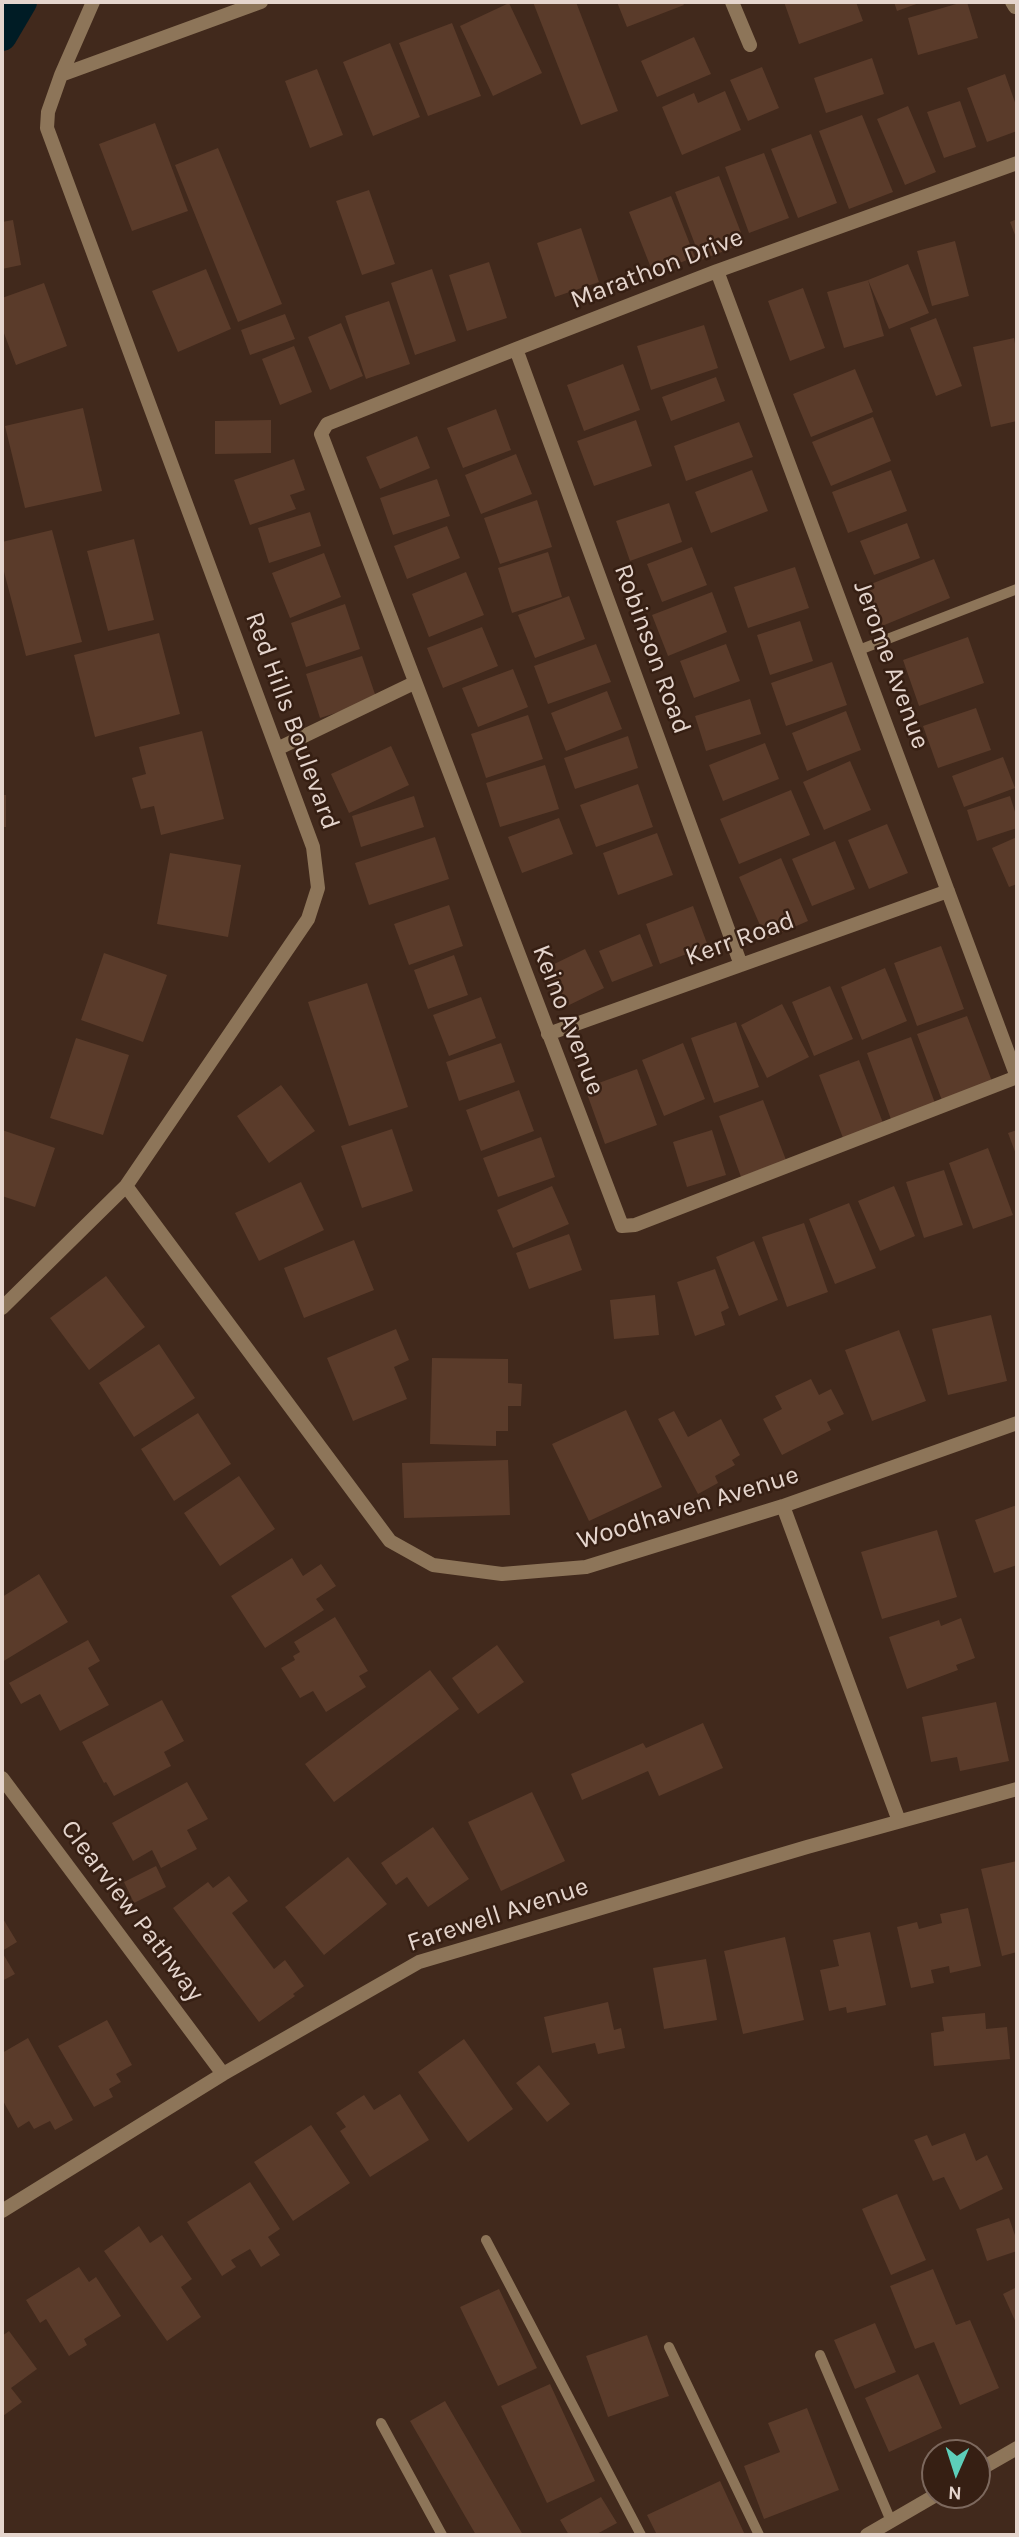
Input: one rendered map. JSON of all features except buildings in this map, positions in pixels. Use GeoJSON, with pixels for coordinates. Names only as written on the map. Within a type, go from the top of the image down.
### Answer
{"type":"FeatureCollection","features":[{"type":"Feature","properties":{"kind":"street","name":"Red Hills Boulevard"},"geometry":{"type":"LineString","coordinates":[[2,1308],[126,1186],[308,919],[318,888],[313,847],[47,128],[48,112],[61,75],[93,2]]}},
{"type":"Feature","properties":{"kind":"street"},"geometry":{"type":"LineString","coordinates":[[61,75],[261,2]]}},
{"type":"Feature","properties":{"kind":"street"},"geometry":{"type":"LineString","coordinates":[[732,2],[750,45]]}},
{"type":"Feature","properties":{"kind":"street","name":"Marathon Drive"},"geometry":{"type":"LineString","coordinates":[[321,434],[327,425],[516,349],[717,271],[1017,163]]}},
{"type":"Feature","properties":{"kind":"street","name":"Jerome Avenue"},"geometry":{"type":"LineString","coordinates":[[717,271],[1017,1077]]}},
{"type":"Feature","properties":{"kind":"street","name":"Robinson Road"},"geometry":{"type":"LineString","coordinates":[[516,349],[741,965]]}},
{"type":"Feature","properties":{"kind":"street","name":"Keino Avenue"},"geometry":{"type":"LineString","coordinates":[[321,434],[622,1226],[635,1225],[1017,1077]]}},
{"type":"Feature","properties":{"kind":"street"},"geometry":{"type":"LineString","coordinates":[[277,749],[414,683]]}},
{"type":"Feature","properties":{"kind":"street","name":"Kerr Road"},"geometry":{"type":"LineString","coordinates":[[548,1034],[948,891]]}},
{"type":"Feature","properties":{"kind":"street","name":"Woodhaven Avenue"},"geometry":{"type":"LineString","coordinates":[[126,1186],[390,1541],[433,1565],[502,1574],[586,1567],[783,1506],[1017,1423]]}},
{"type":"Feature","properties":{"kind":"street"},"geometry":{"type":"LineString","coordinates":[[783,1506],[899,1821]]}},
{"type":"Feature","properties":{"kind":"street","name":"Clearview Pathway"},"geometry":{"type":"LineString","coordinates":[[2,1778],[223,2074]]}},
{"type":"Feature","properties":{"kind":"street","name":"Farewell Avenue"},"geometry":{"type":"LineString","coordinates":[[2,2211],[223,2074],[419,1962],[1017,1789]]}},
{"type":"Feature","properties":{"kind":"street"},"geometry":{"type":"LineString","coordinates":[[991,2463],[1017,2448]]}},
{"type":"Feature","properties":{"kind":"street"},"geometry":{"type":"LineString","coordinates":[[867,2535],[921,2504]]}},
{"type":"Feature","properties":{"kind":"lane"},"geometry":{"type":"LineString","coordinates":[[859,650],[1017,589]]}},
{"type":"Feature","properties":{"kind":"lane"},"geometry":{"type":"LineString","coordinates":[[486,2240],[641,2535]]}},
{"type":"Feature","properties":{"kind":"lane"},"geometry":{"type":"LineString","coordinates":[[669,2347],[759,2535]]}},
{"type":"Feature","properties":{"kind":"lane"},"geometry":{"type":"LineString","coordinates":[[820,2355],[891,2521]]}},
{"type":"Feature","properties":{"kind":"lane"},"geometry":{"type":"LineString","coordinates":[[381,2423],[442,2535]]}},
{"type":"Feature","properties":{"kind":"waterway"},"geometry":{"type":"LineString","coordinates":[[2,36],[22,2]]}}]}
